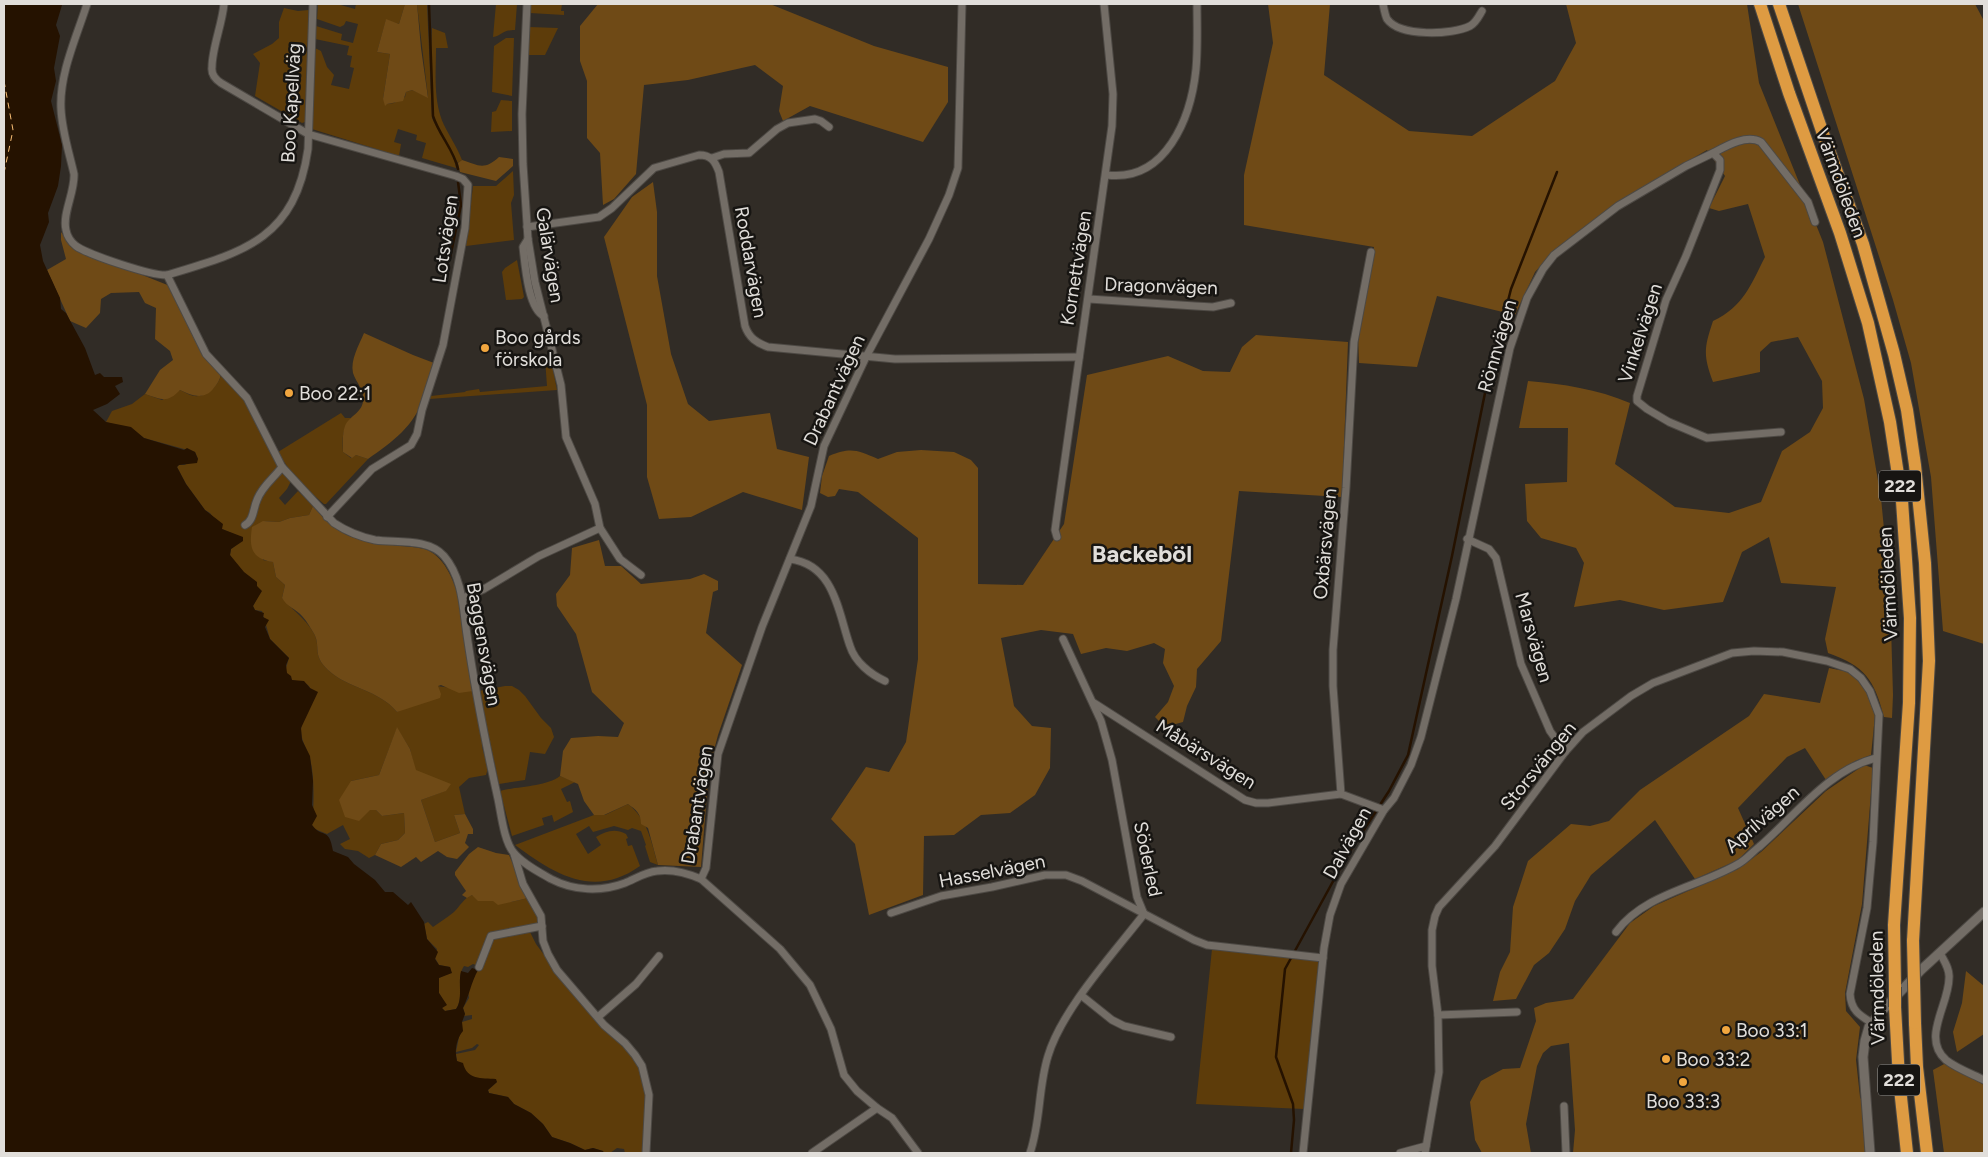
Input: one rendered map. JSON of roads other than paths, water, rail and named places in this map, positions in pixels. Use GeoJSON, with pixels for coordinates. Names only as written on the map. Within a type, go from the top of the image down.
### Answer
{"type":"FeatureCollection","features":[{"type":"Feature","properties":{"kind":"highway","name":"Värmdöleden"},"geometry":{"type":"LineString","coordinates":[[1760,4],[1789,93],[1840,233],[1868,324],[1890,422],[1902,500],[1910,618],[1909,702],[1894,925],[1898,1078],[1907,1153]]}},
{"type":"Feature","properties":{"kind":"highway","name":"Värmdöleden"},"geometry":{"type":"LineString","coordinates":[[1779,4],[1863,244],[1894,354],[1907,410],[1915,465],[1925,564],[1928,661],[1914,941],[1914,1022],[1927,1153]]}},
{"type":"Feature","properties":{"kind":"street"},"geometry":{"type":"LineString","coordinates":[[87,4],[73,41],[61,94],[62,121],[74,174],[73,188],[65,222],[68,237],[77,247],[146,273],[167,275]]}},
{"type":"Feature","properties":{"kind":"street","name":"Lotsvägen"},"geometry":{"type":"LineString","coordinates":[[224,4],[223,22],[212,67],[215,78],[308,134],[456,176],[466,182],[469,191],[465,228],[442,351],[414,439],[411,445],[372,469],[327,517]]}},
{"type":"Feature","properties":{"kind":"street","name":"Boo Kapellväg"},"geometry":{"type":"LineString","coordinates":[[167,275],[242,250],[262,238],[276,226],[284,214],[299,186],[306,161],[313,4]]}},
{"type":"Feature","properties":{"kind":"street","name":"Galärvägen"},"geometry":{"type":"LineString","coordinates":[[527,4],[522,114],[527,227],[535,282],[561,385],[566,437],[595,504],[600,528],[620,559],[641,575]]}},
{"type":"Feature","properties":{"kind":"street","name":"Drabantvägen"},"geometry":{"type":"LineString","coordinates":[[701,879],[706,868],[718,754],[762,627],[811,506],[824,446],[866,357],[929,239],[958,168],[962,4]]}},
{"type":"Feature","properties":{"kind":"street","name":"Kornettvägen"},"geometry":{"type":"LineString","coordinates":[[1057,537],[1058,508],[1112,126],[1113,94],[1104,4]]}},
{"type":"Feature","properties":{"kind":"street"},"geometry":{"type":"LineString","coordinates":[[1106,175],[1124,176],[1146,169],[1162,155],[1174,140],[1186,113],[1196,69],[1196,4]]}},
{"type":"Feature","properties":{"kind":"street"},"geometry":{"type":"LineString","coordinates":[[1383,4],[1386,18],[1390,22],[1400,28],[1414,32],[1450,31],[1469,27],[1482,11]]}},
{"type":"Feature","properties":{"kind":"street"},"geometry":{"type":"LineString","coordinates":[[527,227],[599,217],[612,208],[654,168],[699,154],[712,158],[724,154],[749,152],[777,129],[788,123],[815,119],[829,127]]}},
{"type":"Feature","properties":{"kind":"street","name":"Rönnvägen"},"geometry":{"type":"LineString","coordinates":[[1463,560],[1510,348],[1522,308],[1543,269],[1554,255],[1614,209],[1678,170],[1728,146],[1752,138],[1761,142],[1808,202],[1816,222]]}},
{"type":"Feature","properties":{"kind":"street","name":"Vinkelvägen"},"geometry":{"type":"LineString","coordinates":[[1713,153],[1720,160],[1720,170],[1666,300],[1637,401],[1669,422],[1707,438],[1781,432]]}},
{"type":"Feature","properties":{"kind":"street","name":"Roddarvägen"},"geometry":{"type":"LineString","coordinates":[[712,158],[716,162],[719,172],[745,326],[750,336],[760,344],[768,347],[894,359],[1079,357]]}},
{"type":"Feature","properties":{"kind":"street","name":"Oxbärsvägen"},"geometry":{"type":"LineString","coordinates":[[1341,794],[1333,686],[1333,650],[1346,488],[1354,342],[1371,252]]}},
{"type":"Feature","properties":{"kind":"street","name":"Baggensvägen"},"geometry":{"type":"LineString","coordinates":[[167,275],[206,354],[247,398],[282,467],[327,517],[343,530],[373,540],[413,543],[430,547],[439,552],[451,567],[463,598],[475,689],[502,820],[509,845],[524,884],[541,916],[543,941],[557,970],[598,1017],[635,1054],[644,1073],[649,1095],[646,1153]]}},
{"type":"Feature","properties":{"kind":"street","name":"Dragonvägen"},"geometry":{"type":"LineString","coordinates":[[1089,299],[1213,307],[1231,303]]}},
{"type":"Feature","properties":{"kind":"street"},"geometry":{"type":"LineString","coordinates":[[245,525],[249,523],[256,502],[264,487],[282,467]]}},
{"type":"Feature","properties":{"kind":"street"},"geometry":{"type":"LineString","coordinates":[[463,598],[484,589],[539,556],[600,528]]}},
{"type":"Feature","properties":{"kind":"street","name":"Marsvägen"},"geometry":{"type":"LineString","coordinates":[[1467,539],[1489,549],[1496,558],[1521,664],[1550,731],[1565,752]]}},
{"type":"Feature","properties":{"kind":"street"},"geometry":{"type":"LineString","coordinates":[[790,559],[802,561],[816,570],[826,581],[835,597],[854,655],[867,669],[885,681]]}},
{"type":"Feature","properties":{"kind":"street","name":"Dalvägen"},"geometry":{"type":"LineString","coordinates":[[1303,1153],[1323,958],[1330,915],[1340,884],[1384,810],[1394,798],[1411,765],[1421,736],[1456,599],[1463,560]]}},
{"type":"Feature","properties":{"kind":"street","name":"Söderled"},"geometry":{"type":"LineString","coordinates":[[1030,1153],[1036,1137],[1048,1056],[1060,1027],[1144,914],[1137,897],[1112,760],[1100,721],[1063,639]]}},
{"type":"Feature","properties":{"kind":"street","name":"Storsvängen"},"geometry":{"type":"LineString","coordinates":[[1425,1149],[1438,1072],[1438,1015],[1432,966],[1432,930],[1439,907],[1495,846],[1565,752],[1583,732],[1631,696],[1654,683],[1732,654],[1768,651],[1783,652],[1827,661],[1846,667],[1858,674],[1870,691],[1879,715],[1873,842],[1867,908],[1850,994],[1850,1004],[1855,1012],[1872,1023]]}},
{"type":"Feature","properties":{"kind":"street","name":"Måbärsvägen"},"geometry":{"type":"LineString","coordinates":[[1092,702],[1245,800],[1256,803],[1268,803],[1341,794]]}},
{"type":"Feature","properties":{"kind":"street","name":"Aprilvägen"},"geometry":{"type":"LineString","coordinates":[[1616,932],[1639,909],[1739,864],[1820,791],[1862,762],[1876,758]]}},
{"type":"Feature","properties":{"kind":"street"},"geometry":{"type":"LineString","coordinates":[[1341,794],[1384,810]]}},
{"type":"Feature","properties":{"kind":"street"},"geometry":{"type":"LineString","coordinates":[[514,854],[553,880],[582,889],[611,887],[656,871],[677,872],[701,879],[780,949],[810,985],[831,1029],[844,1075],[857,1091],[892,1118],[918,1153]]}},
{"type":"Feature","properties":{"kind":"street","name":"Hasselvägen"},"geometry":{"type":"LineString","coordinates":[[891,913],[941,896],[992,888],[1055,874],[1066,875],[1082,881],[1207,945],[1323,958]]}},
{"type":"Feature","properties":{"kind":"street"},"geometry":{"type":"LineString","coordinates":[[1870,1153],[1863,1057],[1866,1037],[1872,1023],[1885,1007],[1984,912]]}},
{"type":"Feature","properties":{"kind":"street"},"geometry":{"type":"LineString","coordinates":[[479,967],[491,936],[542,926]]}},
{"type":"Feature","properties":{"kind":"street"},"geometry":{"type":"LineString","coordinates":[[1940,953],[1950,978],[1936,1032],[1936,1044],[1940,1054],[1948,1061],[1984,1080]]}},
{"type":"Feature","properties":{"kind":"street"},"geometry":{"type":"LineString","coordinates":[[598,1017],[636,984],[659,956]]}},
{"type":"Feature","properties":{"kind":"street"},"geometry":{"type":"LineString","coordinates":[[1082,996],[1101,1012],[1124,1026],[1171,1037]]}},
{"type":"Feature","properties":{"kind":"street"},"geometry":{"type":"LineString","coordinates":[[1438,1015],[1517,1012]]}},
{"type":"Feature","properties":{"kind":"street"},"geometry":{"type":"LineString","coordinates":[[1564,1106],[1566,1153]]}},
{"type":"Feature","properties":{"kind":"street"},"geometry":{"type":"LineString","coordinates":[[812,1153],[877,1108]]}},
{"type":"Feature","properties":{"kind":"street"},"geometry":{"type":"LineString","coordinates":[[1400,1153],[1425,1149]]}},
{"type":"Feature","properties":{"kind":"waterway"},"geometry":{"type":"LineString","coordinates":[[429,4],[433,116],[458,169]]}},
{"type":"Feature","properties":{"kind":"waterway"},"geometry":{"type":"LineString","coordinates":[[1291,1153],[1294,1120],[1293,1104],[1276,1057],[1285,969],[1348,854],[1389,791],[1408,755],[1452,556],[1486,388],[1511,289],[1557,172]]}},
{"type":"Feature","properties":{"kind":"waterway"},"geometry":{"type":"LineString","coordinates":[[450,258],[461,205],[458,182]]}},
{"type":"Feature","properties":{"kind":"place","name":"Boo gårds förskola"},"geometry":{"type":"Point","coordinates":[485,348]}},
{"type":"Feature","properties":{"kind":"place","name":"Boo 22:1"},"geometry":{"type":"Point","coordinates":[289,393]}},
{"type":"Feature","properties":{"kind":"place","name":"Boo 33:1"},"geometry":{"type":"Point","coordinates":[1726,1030]}},
{"type":"Feature","properties":{"kind":"place","name":"Boo 33:2"},"geometry":{"type":"Point","coordinates":[1666,1059]}},
{"type":"Feature","properties":{"kind":"place","name":"Boo 33:3"},"geometry":{"type":"Point","coordinates":[1683,1082]}},
{"type":"Feature","properties":{"kind":"district","name":"Backeböl"},"geometry":{"type":"Point","coordinates":[1142,553]}}]}
